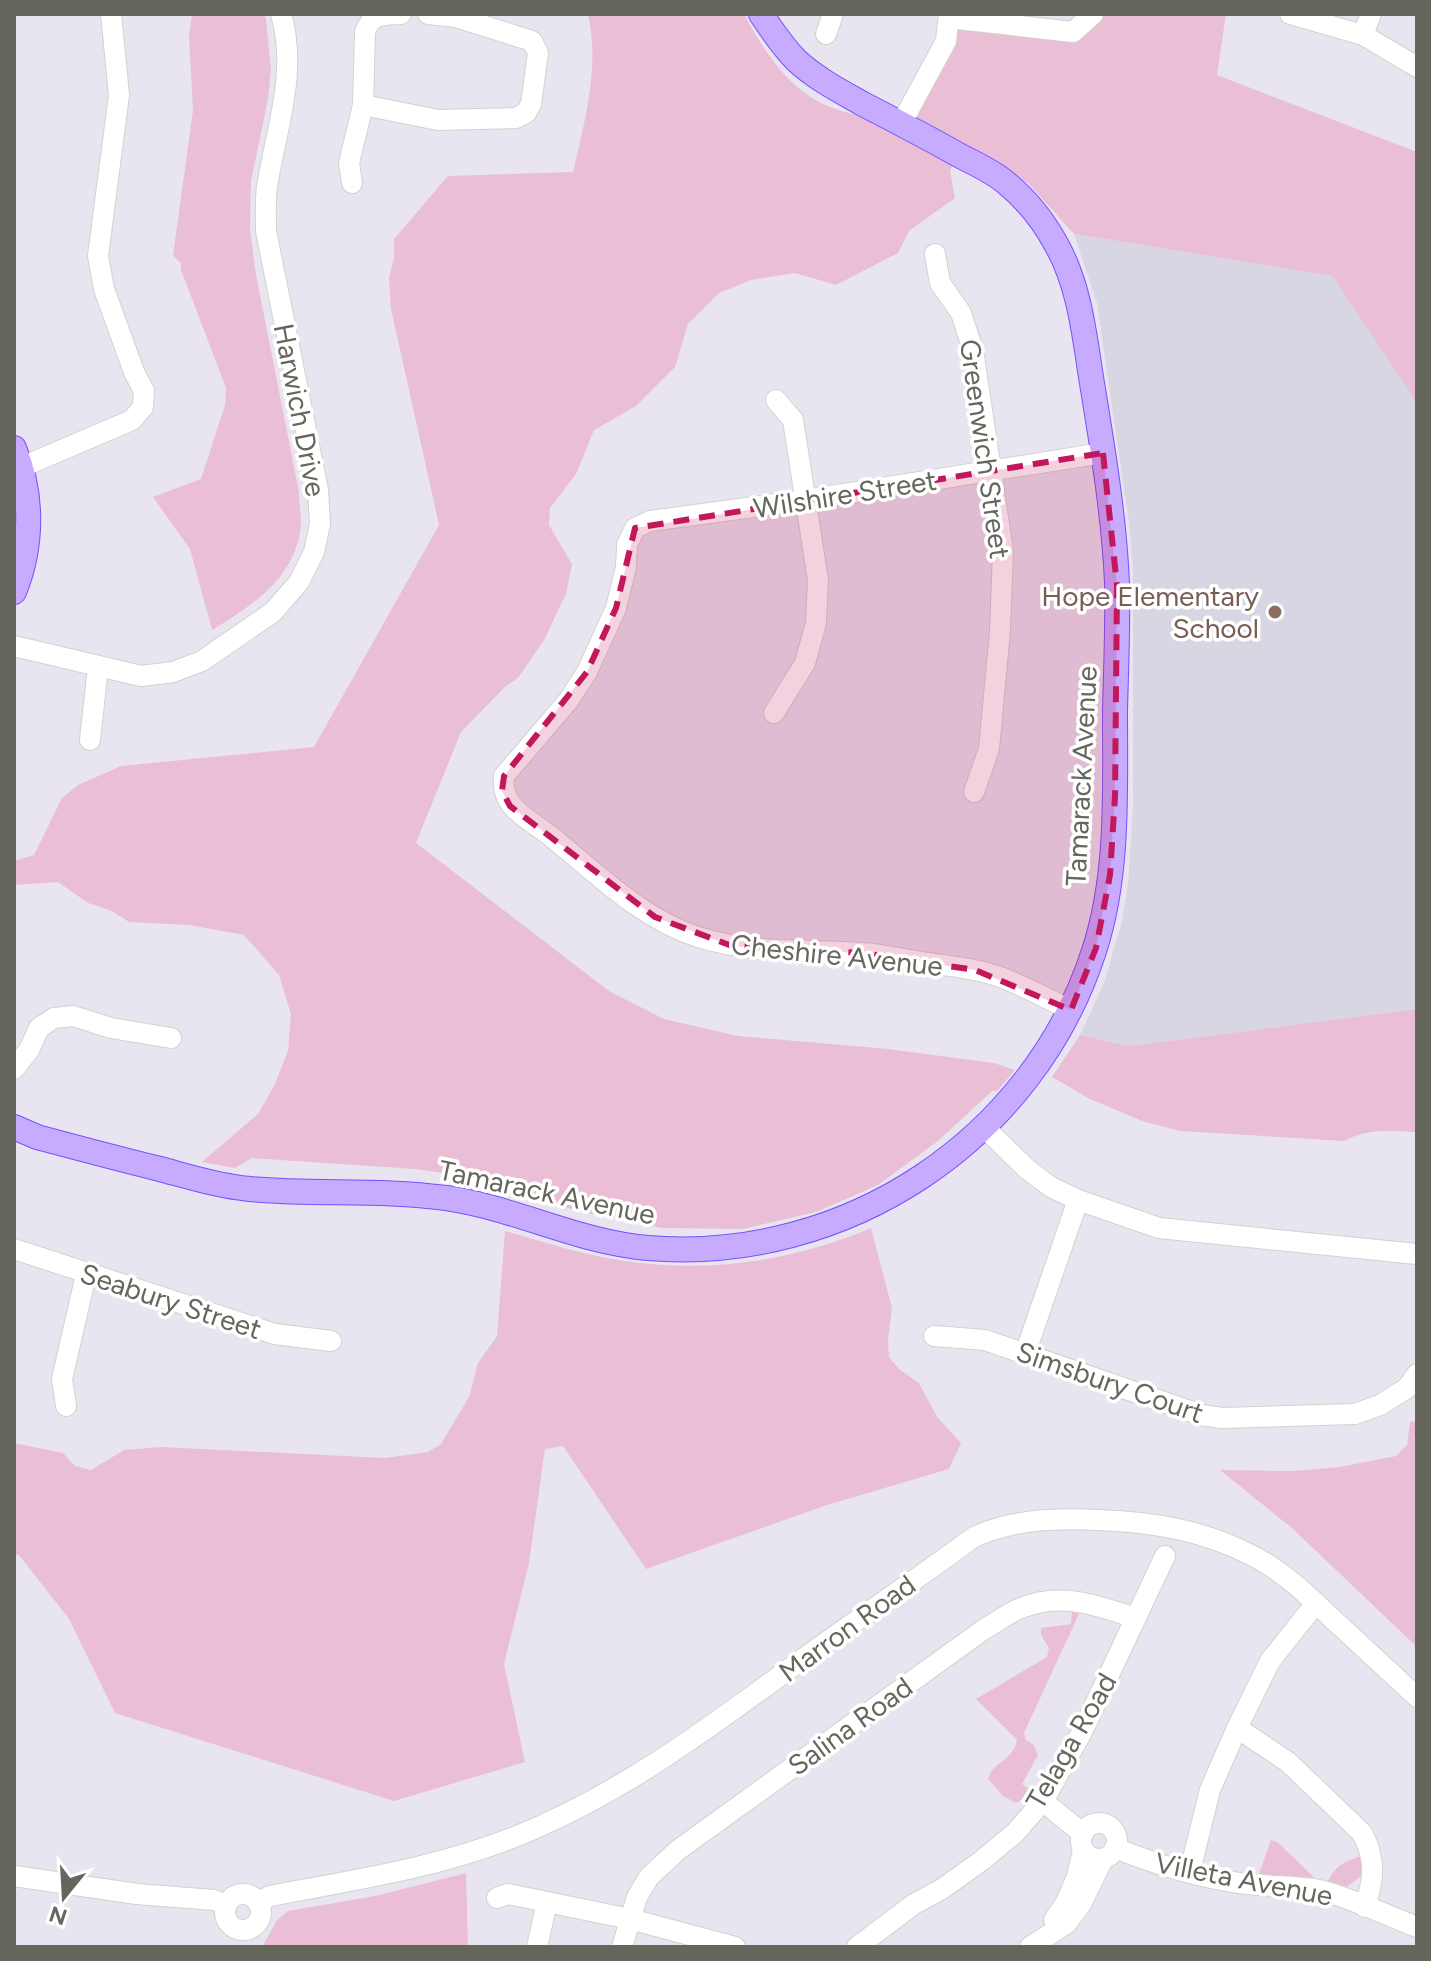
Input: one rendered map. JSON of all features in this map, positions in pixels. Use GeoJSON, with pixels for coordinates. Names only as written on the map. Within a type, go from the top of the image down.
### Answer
{"type":"FeatureCollection","features":[{"type":"Feature","properties":{"kind":"main road","name":"Tamarack Avenue"},"geometry":{"type":"LineString","coordinates":[[14,1127],[37,1137],[212,1183],[252,1189],[393,1191],[456,1200],[592,1238],[644,1248],[702,1249],[755,1244],[805,1232],[898,1193],[949,1156],[1010,1101],[1046,1055],[1071,1010],[1096,948],[1110,875],[1115,796],[1117,586],[1103,453],[1077,297],[1058,246],[1039,216],[1002,179],[833,88],[795,60],[761,14]]}},
{"type":"Feature","properties":{"kind":"main road"},"geometry":{"type":"LineString","coordinates":[[14,592],[27,547],[29,497],[18,457]]}},
{"type":"Feature","properties":{"kind":"street"},"geometry":{"type":"LineString","coordinates":[[18,457],[132,420],[143,407],[144,391],[104,289],[98,256],[119,95],[111,14]]}},
{"type":"Feature","properties":{"kind":"street","name":"Harwich Drive"},"geometry":{"type":"LineString","coordinates":[[14,646],[141,676],[173,672],[202,661],[273,612],[299,582],[314,552],[320,524],[318,490],[266,231],[267,190],[285,101],[288,67],[281,14]]}},
{"type":"Feature","properties":{"kind":"street"},"geometry":{"type":"LineString","coordinates":[[352,183],[349,163],[363,105],[365,32],[369,21],[377,15],[401,14]]}},
{"type":"Feature","properties":{"kind":"street"},"geometry":{"type":"LineString","coordinates":[[363,105],[438,120],[516,118],[526,113],[531,104],[538,53],[532,41],[456,16],[428,14]]}},
{"type":"Feature","properties":{"kind":"street"},"geometry":{"type":"LineString","coordinates":[[826,34],[833,14]]}},
{"type":"Feature","properties":{"kind":"street"},"geometry":{"type":"LineString","coordinates":[[901,124],[946,41],[949,16],[986,18],[1073,32],[1093,14]]}},
{"type":"Feature","properties":{"kind":"street"},"geometry":{"type":"LineString","coordinates":[[1290,14],[1363,35],[1417,67]]}},
{"type":"Feature","properties":{"kind":"street"},"geometry":{"type":"LineString","coordinates":[[1363,35],[1371,14]]}},
{"type":"Feature","properties":{"kind":"street","name":"Greenwich Street"},"geometry":{"type":"LineString","coordinates":[[935,254],[940,283],[961,313],[973,350],[1003,551],[989,749],[974,792]]}},
{"type":"Feature","properties":{"kind":"street"},"geometry":{"type":"LineString","coordinates":[[774,713],[805,663],[816,623],[818,580],[793,420],[776,400]]}},
{"type":"Feature","properties":{"kind":"street","name":"Wilshire Street"},"geometry":{"type":"LineString","coordinates":[[502,791],[504,776],[568,701],[587,672],[616,608],[626,567],[627,545],[635,528],[650,521],[1103,453]]}},
{"type":"Feature","properties":{"kind":"street"},"geometry":{"type":"LineString","coordinates":[[90,740],[98,667]]}},
{"type":"Feature","properties":{"kind":"street","name":"Cheshire Avenue"},"geometry":{"type":"LineString","coordinates":[[502,791],[510,806],[622,895],[655,917],[695,936],[763,951],[863,953],[975,970],[996,975],[1071,1010]]}},
{"type":"Feature","properties":{"kind":"street"},"geometry":{"type":"LineString","coordinates":[[14,1069],[29,1050],[39,1028],[54,1018],[73,1016],[111,1028],[171,1038]]}},
{"type":"Feature","properties":{"kind":"street"},"geometry":{"type":"LineString","coordinates":[[983,1126],[1027,1169],[1051,1187],[1078,1200],[1169,1229],[1417,1254]]}},
{"type":"Feature","properties":{"kind":"street"},"geometry":{"type":"LineString","coordinates":[[1025,1354],[1078,1200]]}},
{"type":"Feature","properties":{"kind":"street","name":"Seabury Street"},"geometry":{"type":"LineString","coordinates":[[14,1249],[86,1275],[275,1334],[331,1341]]}},
{"type":"Feature","properties":{"kind":"street"},"geometry":{"type":"LineString","coordinates":[[66,1406],[62,1379],[86,1275]]}},
{"type":"Feature","properties":{"kind":"street","name":"Simsbury Court"},"geometry":{"type":"LineString","coordinates":[[934,1336],[985,1340],[1201,1415],[1222,1418],[1355,1414],[1380,1405],[1407,1388],[1417,1374]]}},
{"type":"Feature","properties":{"kind":"street","name":"Marron Road"},"geometry":{"type":"LineString","coordinates":[[258,1903],[270,1896],[397,1873],[453,1858],[517,1836],[613,1790],[704,1731],[974,1537],[998,1526],[1030,1521],[1086,1519],[1139,1521],[1177,1527],[1251,1555],[1279,1572],[1316,1603],[1417,1697]]}},
{"type":"Feature","properties":{"kind":"street","name":"Telaga Road"},"geometry":{"type":"LineString","coordinates":[[857,1947],[914,1904],[942,1889],[981,1861],[1015,1833],[1043,1801],[1082,1732],[1165,1556]]}},
{"type":"Feature","properties":{"kind":"street","name":"Salina Road"},"geometry":{"type":"LineString","coordinates":[[622,1947],[630,1919],[649,1877],[678,1850],[983,1630],[1021,1608],[1052,1600],[1081,1601],[1109,1607],[1136,1618]]}},
{"type":"Feature","properties":{"kind":"street"},"geometry":{"type":"LineString","coordinates":[[1190,1871],[1210,1790],[1237,1728],[1270,1661],[1316,1603]]}},
{"type":"Feature","properties":{"kind":"street"},"geometry":{"type":"LineString","coordinates":[[1237,1728],[1288,1762],[1362,1833],[1369,1846],[1373,1868],[1365,1907]]}},
{"type":"Feature","properties":{"kind":"street"},"geometry":{"type":"LineString","coordinates":[[1043,1801],[1083,1842],[1092,1857],[1109,1854]]}},
{"type":"Feature","properties":{"kind":"street"},"geometry":{"type":"LineString","coordinates":[[1030,1947],[1067,1923],[1081,1904],[1109,1854],[1115,1834],[1107,1826],[1096,1824],[1083,1842],[1077,1877],[1065,1904],[1054,1917],[1050,1932]]}},
{"type":"Feature","properties":{"kind":"street","name":"Villeta Avenue"},"geometry":{"type":"LineString","coordinates":[[1109,1854],[1144,1859],[1241,1883],[1317,1890],[1417,1927]]}},
{"type":"Feature","properties":{"kind":"street"},"geometry":{"type":"LineString","coordinates":[[14,1876],[137,1894],[214,1900],[227,1905]]}},
{"type":"Feature","properties":{"kind":"street"},"geometry":{"type":"LineString","coordinates":[[497,1898],[508,1894],[630,1919],[705,1943],[735,1947]]}},
{"type":"Feature","properties":{"kind":"street"},"geometry":{"type":"LineString","coordinates":[[239,1895],[250,1896],[258,1903],[260,1917],[244,1937],[227,1921],[227,1905],[239,1895]]}},
{"type":"Feature","properties":{"kind":"street"},"geometry":{"type":"LineString","coordinates":[[537,1947],[547,1902]]}},
{"type":"Feature","properties":{"kind":"highlighted area"},"geometry":{"type":"Polygon","coordinates":[[[1103,453],[1117,586],[1115,796],[1110,875],[1096,948],[1071,1010],[975,970],[863,953],[732,946],[655,917],[510,806],[502,791],[504,776],[587,672],[616,608],[635,528],[1103,453]]]}},
{"type":"Feature","properties":{"kind":"shaded area"},"geometry":{"type":"Polygon","coordinates":[[[192,14],[264,14],[266,20],[271,69],[251,181],[250,229],[256,275],[299,492],[301,519],[298,542],[282,574],[257,600],[212,630],[190,549],[153,497],[201,479],[225,405],[226,388],[181,263],[173,256],[193,110],[189,36],[192,14]]]}},
{"type":"Feature","properties":{"kind":"shaded area"},"geometry":{"type":"Polygon","coordinates":[[[588,14],[744,14],[780,70],[804,92],[841,111],[901,123],[949,18],[1072,32],[1093,14],[1226,14],[1217,75],[1417,152],[1417,403],[1332,276],[1074,234],[1029,184],[988,156],[966,148],[950,170],[955,198],[909,231],[898,253],[836,285],[795,273],[751,280],[719,293],[688,324],[675,367],[636,406],[594,430],[576,474],[550,508],[549,525],[572,564],[566,594],[544,640],[518,678],[506,686],[461,732],[416,843],[609,991],[664,1019],[738,1036],[888,1049],[994,1063],[1015,1070],[997,1091],[992,1091],[938,1141],[878,1185],[816,1212],[743,1229],[662,1228],[581,1212],[466,1176],[415,1169],[252,1158],[235,1168],[202,1162],[258,1114],[275,1084],[288,1051],[291,1014],[279,975],[244,935],[189,925],[129,922],[112,911],[88,903],[58,882],[14,885],[14,861],[34,855],[62,798],[78,785],[121,766],[314,747],[439,525],[391,309],[389,278],[394,239],[448,176],[573,172],[592,73],[588,14]]]}},
{"type":"Feature","properties":{"kind":"shaded area","name":"Hope Elementary School"},"geometry":{"type":"Polygon","coordinates":[[[1074,234],[1332,276],[1417,403],[1417,1009],[1129,1046],[1080,1035],[1104,983],[1121,925],[1128,884],[1133,808],[1133,567],[1097,303],[1074,234]]]}},
{"type":"Feature","properties":{"kind":"shaded area"},"geometry":{"type":"Polygon","coordinates":[[[1417,1009],[1417,1132],[1371,1132],[1344,1141],[1180,1131],[1142,1121],[1090,1099],[1052,1077],[1080,1035],[1129,1046],[1417,1009]]]}},
{"type":"Feature","properties":{"kind":"shaded area"},"geometry":{"type":"Polygon","coordinates":[[[871,1228],[892,1308],[889,1357],[899,1369],[919,1383],[937,1417],[961,1443],[949,1469],[827,1505],[646,1569],[563,1446],[545,1449],[529,1563],[504,1664],[525,1762],[394,1801],[115,1713],[69,1619],[19,1555],[14,1554],[14,1443],[63,1453],[75,1466],[91,1470],[124,1450],[161,1447],[385,1458],[428,1452],[441,1444],[469,1397],[478,1363],[497,1336],[505,1231],[604,1257],[683,1266],[778,1257],[841,1240],[871,1228]]]}},
{"type":"Feature","properties":{"kind":"shaded area"},"geometry":{"type":"Polygon","coordinates":[[[1417,1421],[1417,1647],[1293,1529],[1220,1470],[1295,1471],[1340,1467],[1396,1456],[1407,1445],[1410,1422],[1417,1421]]]}},
{"type":"Feature","properties":{"kind":"shaded area"},"geometry":{"type":"Polygon","coordinates":[[[1072,1612],[1079,1614],[1024,1733],[1038,1755],[1022,1784],[1029,1789],[1025,1797],[1016,1803],[1003,1796],[988,1779],[990,1773],[1012,1752],[1017,1740],[976,1699],[1047,1657],[1049,1648],[1041,1635],[1041,1628],[1071,1624],[1072,1612]]]}},
{"type":"Feature","properties":{"kind":"shaded area"},"geometry":{"type":"Polygon","coordinates":[[[1271,1840],[1277,1842],[1313,1878],[1259,1874],[1271,1840]]]}},
{"type":"Feature","properties":{"kind":"shaded area"},"geometry":{"type":"Polygon","coordinates":[[[1361,1856],[1362,1876],[1346,1887],[1328,1881],[1341,1865],[1361,1856]]]}},
{"type":"Feature","properties":{"kind":"shaded area"},"geometry":{"type":"Polygon","coordinates":[[[466,1873],[468,1947],[262,1947],[277,1920],[288,1911],[375,1896],[466,1873]]]}},
{"type":"Feature","properties":{"kind":"place","name":"Hope Elementary School"},"geometry":{"type":"Point","coordinates":[1275,612]}}]}
